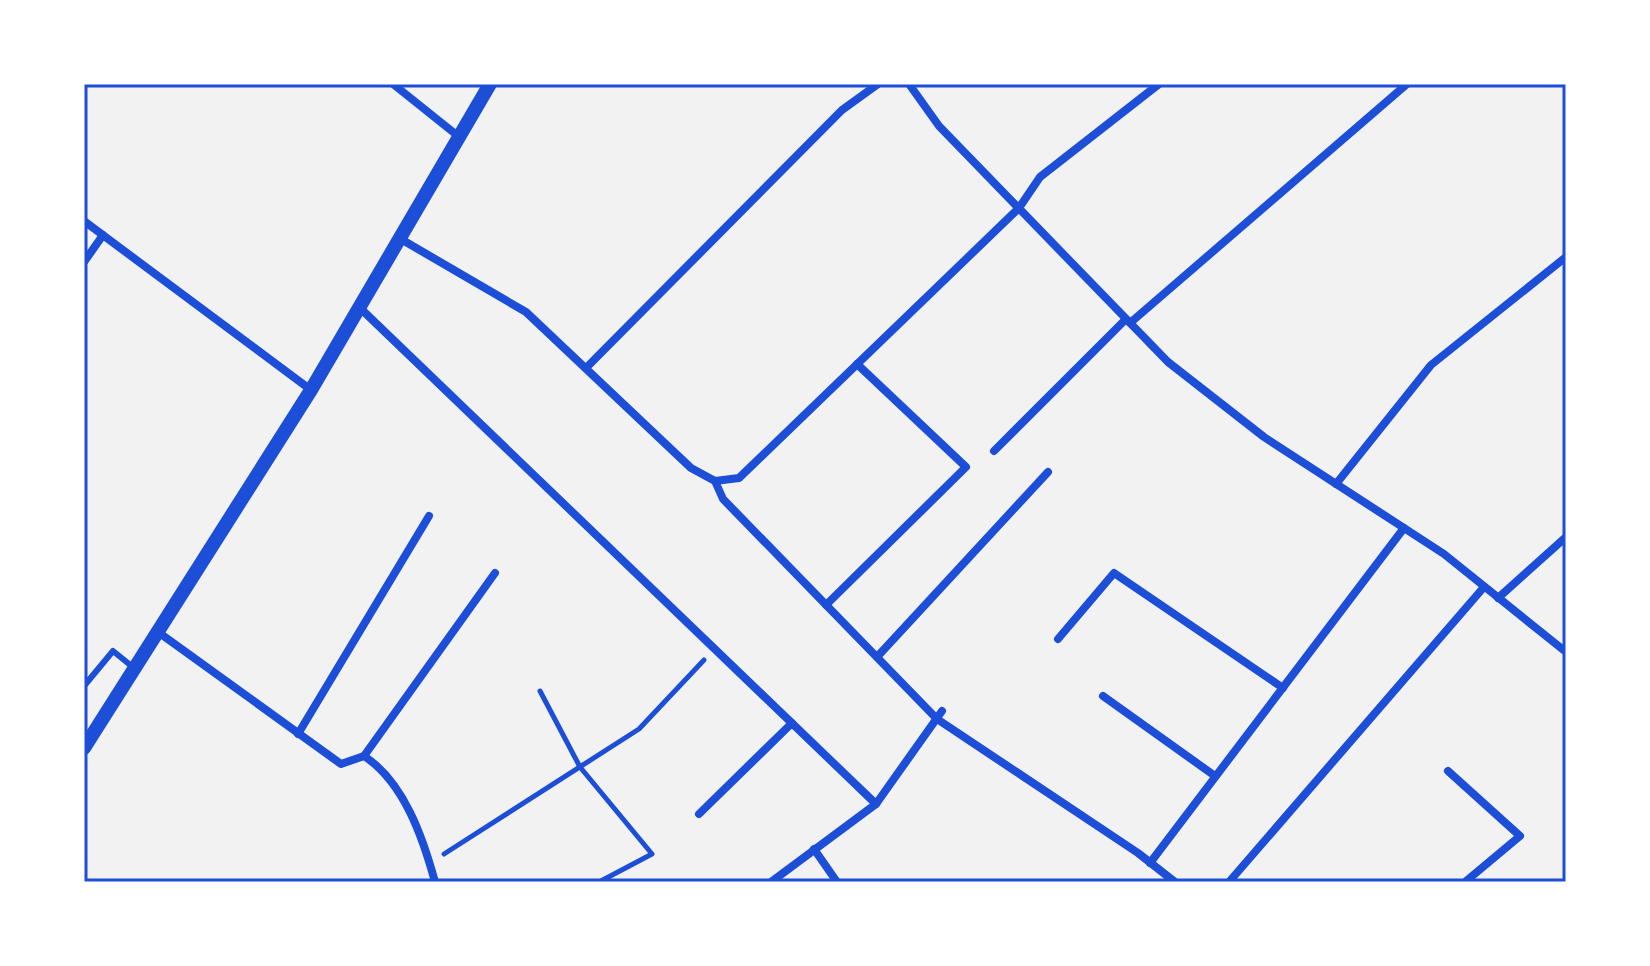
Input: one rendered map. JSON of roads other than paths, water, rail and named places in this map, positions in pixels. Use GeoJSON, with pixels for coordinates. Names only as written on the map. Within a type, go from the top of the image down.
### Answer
{"type":"FeatureCollection","features":[{"type":"Feature","properties":{"kind":"street"},"geometry":{"type":"LineString","coordinates":[[393,84],[458,136]]}},
{"type":"Feature","properties":{"kind":"street"},"geometry":{"type":"LineString","coordinates":[[84,748],[311,390],[490,84]]}},
{"type":"Feature","properties":{"kind":"street"},"geometry":{"type":"LineString","coordinates":[[586,368],[842,110],[878,84]]}},
{"type":"Feature","properties":{"kind":"street"},"geometry":{"type":"LineString","coordinates":[[909,84],[939,126],[1180,371],[1264,437],[1404,528],[1566,652]]}},
{"type":"Feature","properties":{"kind":"street"},"geometry":{"type":"LineString","coordinates":[[399,238],[526,312],[691,468],[715,481],[739,478],[1019,208],[1040,177],[1159,84]]}},
{"type":"Feature","properties":{"kind":"street"},"geometry":{"type":"LineString","coordinates":[[994,451],[1128,321],[1396,87],[1407,84]]}},
{"type":"Feature","properties":{"kind":"street"},"geometry":{"type":"LineString","coordinates":[[84,221],[311,390]]}},
{"type":"Feature","properties":{"kind":"street"},"geometry":{"type":"LineString","coordinates":[[84,262],[103,235]]}},
{"type":"Feature","properties":{"kind":"street"},"geometry":{"type":"LineString","coordinates":[[1336,484],[1431,365],[1566,257]]}},
{"type":"Feature","properties":{"kind":"street"},"geometry":{"type":"LineString","coordinates":[[359,307],[876,804]]}},
{"type":"Feature","properties":{"kind":"street"},"geometry":{"type":"LineString","coordinates":[[826,605],[966,467],[857,364]]}},
{"type":"Feature","properties":{"kind":"street"},"geometry":{"type":"LineString","coordinates":[[877,657],[1048,472]]}},
{"type":"Feature","properties":{"kind":"street"},"geometry":{"type":"LineString","coordinates":[[715,481],[723,499],[877,657],[939,715],[1175,882]]}},
{"type":"Feature","properties":{"kind":"street"},"geometry":{"type":"LineString","coordinates":[[298,734],[429,516]]}},
{"type":"Feature","properties":{"kind":"street"},"geometry":{"type":"LineString","coordinates":[[1150,863],[1404,528]]}},
{"type":"Feature","properties":{"kind":"street"},"geometry":{"type":"LineString","coordinates":[[1498,598],[1566,537]]}},
{"type":"Feature","properties":{"kind":"street"},"geometry":{"type":"LineString","coordinates":[[158,632],[341,764],[364,756],[495,573]]}},
{"type":"Feature","properties":{"kind":"street"},"geometry":{"type":"LineString","coordinates":[[1058,639],[1114,573],[1283,688]]}},
{"type":"Feature","properties":{"kind":"street"},"geometry":{"type":"LineString","coordinates":[[1229,882],[1484,587]]}},
{"type":"Feature","properties":{"kind":"street"},"geometry":{"type":"LineString","coordinates":[[1103,696],[1215,776]]}},
{"type":"Feature","properties":{"kind":"street"},"geometry":{"type":"LineString","coordinates":[[771,882],[876,804],[939,715]]}},
{"type":"Feature","properties":{"kind":"street"},"geometry":{"type":"LineString","coordinates":[[699,814],[792,723]]}},
{"type":"Feature","properties":{"kind":"street"},"geometry":{"type":"LineString","coordinates":[[364,756],[382,767],[405,804],[435,882]]}},
{"type":"Feature","properties":{"kind":"street"},"geometry":{"type":"LineString","coordinates":[[1448,771],[1520,836],[1465,882]]}},
{"type":"Feature","properties":{"kind":"street"},"geometry":{"type":"LineString","coordinates":[[814,849],[837,882]]}},
{"type":"Feature","properties":{"kind":"lane"},"geometry":{"type":"LineString","coordinates":[[84,686],[113,651],[135,668]]}}]}
